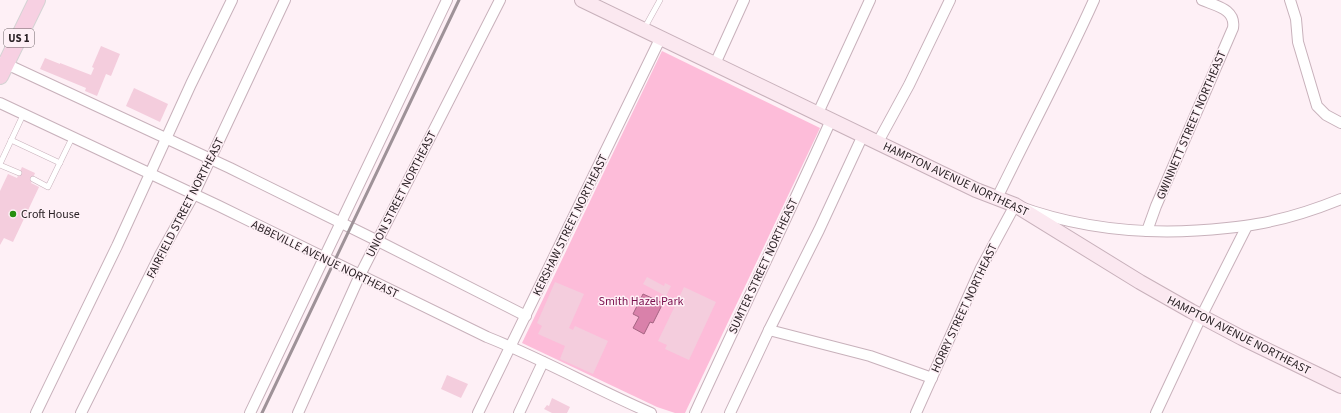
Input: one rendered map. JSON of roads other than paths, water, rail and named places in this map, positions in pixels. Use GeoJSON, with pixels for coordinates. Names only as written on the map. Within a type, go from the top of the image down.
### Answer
{"type":"FeatureCollection","features":[{"type":"Feature","properties":{"kind":"main road","name":"US 1"},"geometry":{"type":"LineString","coordinates":[[2,67],[37,0]]}},
{"type":"Feature","properties":{"kind":"street"},"geometry":{"type":"LineString","coordinates":[[36,413],[232,0]]}},
{"type":"Feature","properties":{"kind":"street","name":"FAIRFIELD STREET NORTHEAST"},"geometry":{"type":"LineString","coordinates":[[81,413],[160,255],[194,194],[285,0]]}},
{"type":"Feature","properties":{"kind":"street"},"geometry":{"type":"LineString","coordinates":[[250,413],[447,0]]}},
{"type":"Feature","properties":{"kind":"street","name":"UNION STREET NORTHEAST"},"geometry":{"type":"LineString","coordinates":[[298,413],[360,275],[500,0]]}},
{"type":"Feature","properties":{"kind":"street","name":"HAMPTON AVENUE NORTHEAST"},"geometry":{"type":"LineString","coordinates":[[582,0],[976,190],[1015,205],[1140,282],[1201,317],[1249,342],[1341,386]]}},
{"type":"Feature","properties":{"kind":"street"},"geometry":{"type":"LineString","coordinates":[[715,64],[744,0]]}},
{"type":"Feature","properties":{"kind":"street"},"geometry":{"type":"LineString","coordinates":[[818,113],[870,0]]}},
{"type":"Feature","properties":{"kind":"street"},"geometry":{"type":"LineString","coordinates":[[878,142],[950,0]]}},
{"type":"Feature","properties":{"kind":"street"},"geometry":{"type":"LineString","coordinates":[[997,198],[1080,32],[1094,0]]}},
{"type":"Feature","properties":{"kind":"street","name":"GWINNETT STREET NORTHEAST"},"geometry":{"type":"LineString","coordinates":[[1147,231],[1156,206],[1233,28],[1233,19],[1230,12],[1202,0]]}},
{"type":"Feature","properties":{"kind":"street"},"geometry":{"type":"LineString","coordinates":[[1290,0],[1296,19],[1298,42],[1317,106],[1326,115],[1341,123]]}},
{"type":"Feature","properties":{"kind":"street","name":"KERSHAW STREET NORTHEAST"},"geometry":{"type":"LineString","coordinates":[[478,413],[661,37]]}},
{"type":"Feature","properties":{"kind":"street"},"geometry":{"type":"LineString","coordinates":[[2,67],[211,159],[526,316]]}},
{"type":"Feature","properties":{"kind":"street","name":"ABBEVILLE AVENUE NORTHEAST"},"geometry":{"type":"LineString","coordinates":[[0,103],[194,194],[487,337],[511,346],[650,413]]}},
{"type":"Feature","properties":{"kind":"street","name":"SUMTER STREET NORTHEAST"},"geometry":{"type":"LineString","coordinates":[[695,413],[831,120]]}},
{"type":"Feature","properties":{"kind":"street"},"geometry":{"type":"LineString","coordinates":[[730,413],[769,330],[819,230],[863,135]]}},
{"type":"Feature","properties":{"kind":"street"},"geometry":{"type":"LineString","coordinates":[[1015,205],[1041,215],[1068,221],[1121,229],[1147,231],[1205,231],[1262,223],[1301,213],[1341,199]]}},
{"type":"Feature","properties":{"kind":"street","name":"HORRY STREET NORTHEAST"},"geometry":{"type":"LineString","coordinates":[[916,413],[981,268],[1015,205]]}},
{"type":"Feature","properties":{"kind":"street"},"geometry":{"type":"LineString","coordinates":[[1156,413],[1201,317],[1247,226]]}},
{"type":"Feature","properties":{"kind":"street"},"geometry":{"type":"LineString","coordinates":[[769,330],[870,356],[932,378]]}},
{"type":"Feature","properties":{"kind":"street"},"geometry":{"type":"LineString","coordinates":[[519,413],[543,362]]}},
{"type":"Feature","properties":{"kind":"lane"},"geometry":{"type":"LineString","coordinates":[[644,29],[660,0]]}},
{"type":"Feature","properties":{"kind":"lane"},"geometry":{"type":"LineString","coordinates":[[19,173],[0,165],[23,115]]}},
{"type":"Feature","properties":{"kind":"lane"},"geometry":{"type":"LineString","coordinates":[[32,179],[48,187],[72,138]]}},
{"type":"Feature","properties":{"kind":"lane"},"geometry":{"type":"LineString","coordinates":[[11,140],[60,163]]}},
{"type":"Feature","properties":{"kind":"railway"},"geometry":{"type":"LineString","coordinates":[[262,413],[459,0]]}},
{"type":"Feature","properties":{"kind":"place","name":"Croft House"},"geometry":{"type":"Point","coordinates":[13,214]}},
{"type":"Feature","properties":{"kind":"park label","name":"Smith Hazel Park"},"geometry":{"type":"Point","coordinates":[641,301]}}]}
